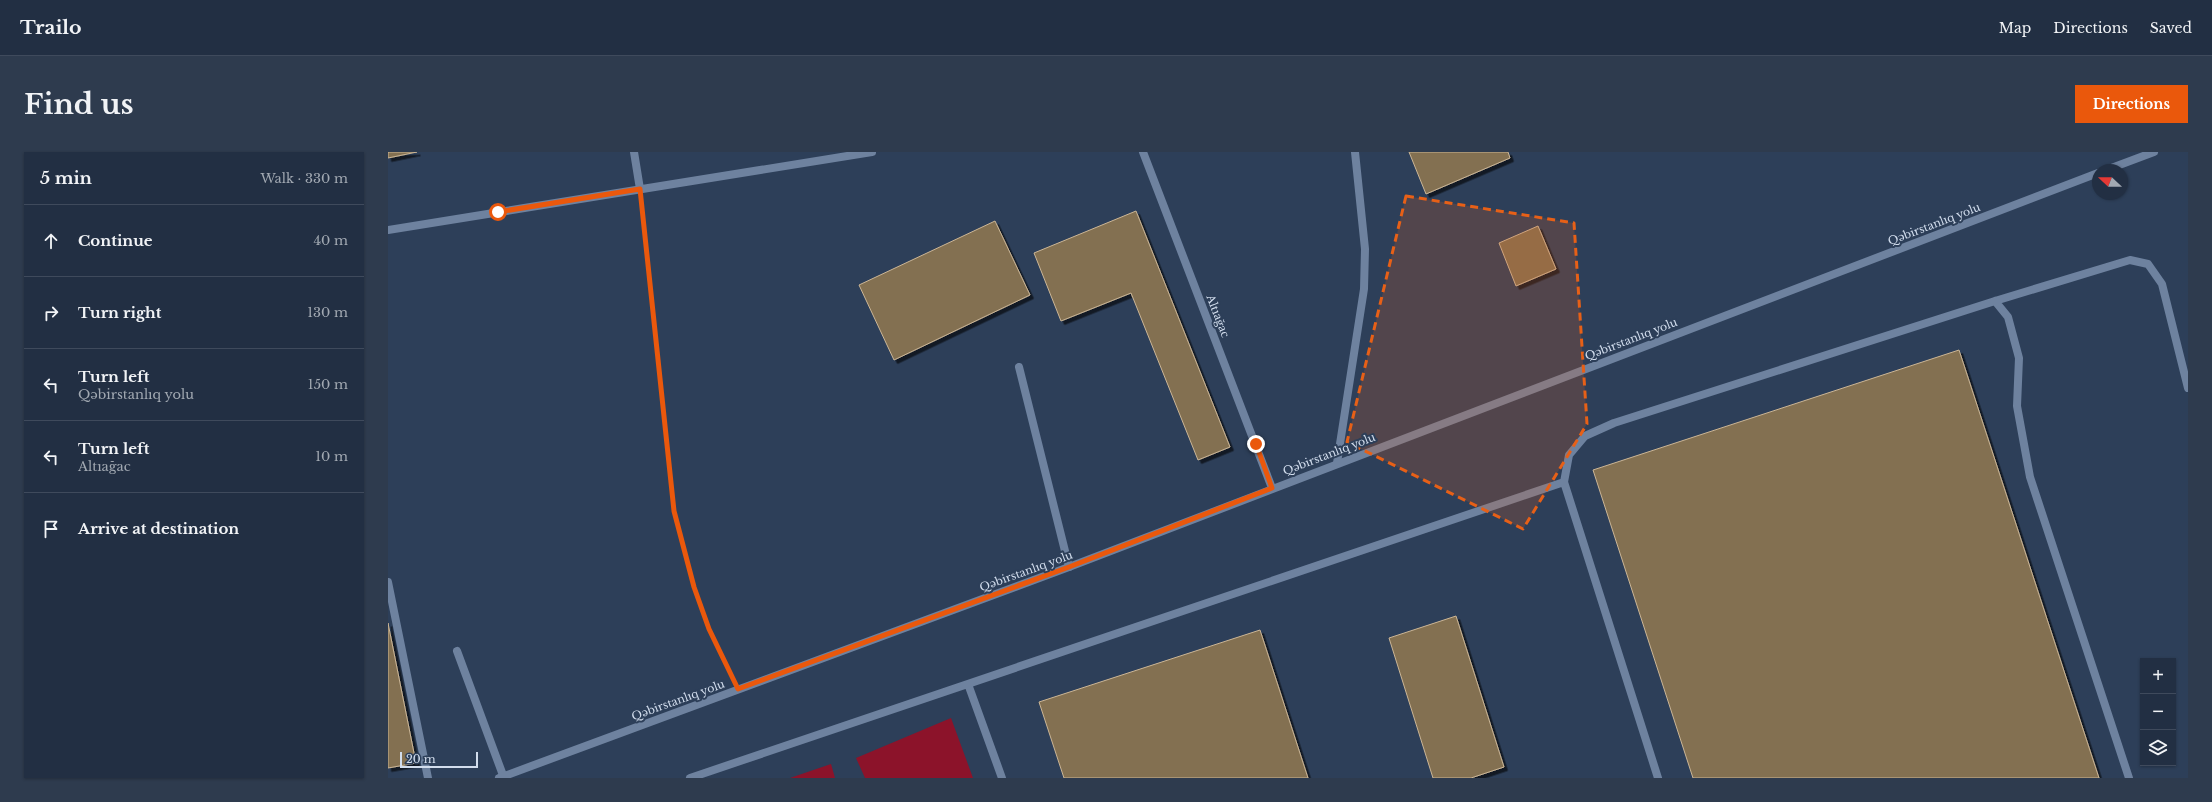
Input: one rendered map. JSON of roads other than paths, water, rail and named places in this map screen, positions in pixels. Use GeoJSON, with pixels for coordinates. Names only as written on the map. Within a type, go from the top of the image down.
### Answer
{"type":"FeatureCollection","features":[{"type":"Feature","properties":{"kind":"street"},"geometry":{"type":"LineString","coordinates":[[634,152],[640,189]]}},
{"type":"Feature","properties":{"kind":"street"},"geometry":{"type":"LineString","coordinates":[[388,230],[872,152]]}},
{"type":"Feature","properties":{"kind":"street","name":"Altıağac"},"geometry":{"type":"LineString","coordinates":[[1143,152],[1272,488]]}},
{"type":"Feature","properties":{"kind":"street"},"geometry":{"type":"LineString","coordinates":[[1337,463],[1364,289],[1365,249],[1354,152]]}},
{"type":"Feature","properties":{"kind":"street"},"geometry":{"type":"LineString","coordinates":[[2122,164],[2154,152]]}},
{"type":"Feature","properties":{"kind":"street","name":"Qəbirstanlıq yolu"},"geometry":{"type":"LineString","coordinates":[[502,777],[1069,567],[1337,463],[2092,175]]}},
{"type":"Feature","properties":{"kind":"street"},"geometry":{"type":"LineString","coordinates":[[1658,778],[1564,482],[1569,455],[1585,436],[1614,423],[1995,301],[2130,260],[2148,264],[2162,284],[2188,388]]}},
{"type":"Feature","properties":{"kind":"street"},"geometry":{"type":"LineString","coordinates":[[1995,301],[2008,317],[2019,358],[2017,406],[2030,477],[2129,778]]}},
{"type":"Feature","properties":{"kind":"street"},"geometry":{"type":"LineString","coordinates":[[1019,367],[1069,567]]}},
{"type":"Feature","properties":{"kind":"street"},"geometry":{"type":"LineString","coordinates":[[690,778],[1564,482]]}},
{"type":"Feature","properties":{"kind":"street"},"geometry":{"type":"LineString","coordinates":[[388,582],[428,778]]}},
{"type":"Feature","properties":{"kind":"street"},"geometry":{"type":"LineString","coordinates":[[458,651],[502,777]]}},
{"type":"Feature","properties":{"kind":"street"},"geometry":{"type":"LineString","coordinates":[[968,684],[1002,778]]}}]}
